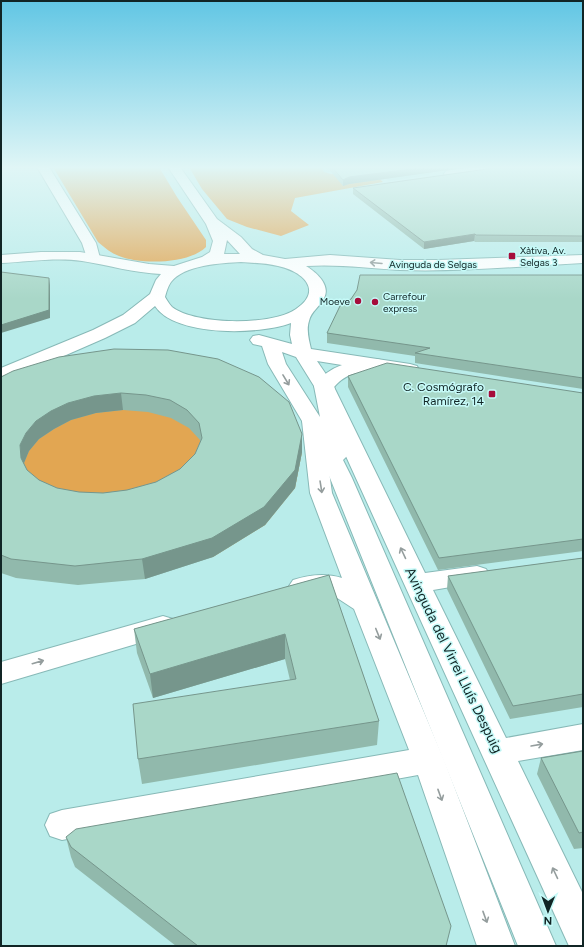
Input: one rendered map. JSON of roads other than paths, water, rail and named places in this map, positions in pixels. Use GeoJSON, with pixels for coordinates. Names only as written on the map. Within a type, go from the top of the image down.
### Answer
{"type":"FeatureCollection","features":[{"type":"Feature","properties":{"kind":"street"},"geometry":{"type":"LineString","coordinates":[[70,211],[89,243],[93,258]]}},
{"type":"Feature","properties":{"kind":"street"},"geometry":{"type":"LineString","coordinates":[[204,211],[212,222],[220,241],[217,254],[207,262]]}},
{"type":"Feature","properties":{"kind":"street"},"geometry":{"type":"LineString","coordinates":[[212,222],[236,240],[247,252],[259,259]]}},
{"type":"Feature","properties":{"kind":"street"},"geometry":{"type":"LineString","coordinates":[[1,259],[60,255],[93,258],[149,269],[177,271]]}},
{"type":"Feature","properties":{"kind":"street"},"geometry":{"type":"LineString","coordinates":[[1,374],[27,365],[99,334],[129,319],[158,290],[167,277],[177,271],[207,262],[224,259],[259,259],[283,263],[310,276],[317,284],[319,293],[315,302],[306,310],[291,318],[272,324],[250,327],[227,327],[204,325],[184,320],[155,320],[141,322],[99,334]]}},
{"type":"Feature","properties":{"kind":"street","name":"Avinguda de Selgas"},"geometry":{"type":"LineString","coordinates":[[283,263],[330,260],[415,266],[583,259]]}},
{"type":"Feature","properties":{"kind":"street"},"geometry":{"type":"LineString","coordinates":[[1,267],[62,262],[72,263],[158,290]]}},
{"type":"Feature","properties":{"kind":"street"},"geometry":{"type":"LineString","coordinates":[[158,290],[159,303],[165,309],[184,320]]}},
{"type":"Feature","properties":{"kind":"street","name":"Avinguda del Virrei Lluís Despuig"},"geometry":{"type":"LineString","coordinates":[[306,310],[299,327],[299,335],[303,353],[324,386],[583,934]]}},
{"type":"Feature","properties":{"kind":"street"},"geometry":{"type":"LineString","coordinates":[[227,327],[270,344],[303,353],[431,373]]}},
{"type":"Feature","properties":{"kind":"street","name":"Avinguda del Virrei Lluís Despuig"},"geometry":{"type":"LineString","coordinates":[[270,344],[276,364],[312,421],[341,478],[537,946]]}},
{"type":"Feature","properties":{"kind":"street"},"geometry":{"type":"LineString","coordinates":[[1,379],[27,365]]}},
{"type":"Feature","properties":{"kind":"street"},"geometry":{"type":"LineString","coordinates":[[324,386],[336,373],[354,367],[377,365]]}},
{"type":"Feature","properties":{"kind":"street","name":"Avinguda del Virrei Lluís Despuig"},"geometry":{"type":"LineString","coordinates":[[324,386],[341,478]]}},
{"type":"Feature","properties":{"kind":"street","name":"Avinguda del Virrei Lluís Despuig"},"geometry":{"type":"LineString","coordinates":[[312,421],[321,493],[428,760],[496,946]]}},
{"type":"Feature","properties":{"kind":"street"},"geometry":{"type":"LineString","coordinates":[[417,583],[496,572]]}},
{"type":"Feature","properties":{"kind":"street"},"geometry":{"type":"LineString","coordinates":[[283,591],[315,583],[334,584],[366,604]]}},
{"type":"Feature","properties":{"kind":"street"},"geometry":{"type":"LineString","coordinates":[[1,673],[186,619]]}},
{"type":"Feature","properties":{"kind":"street"},"geometry":{"type":"LineString","coordinates":[[498,752],[583,737]]}},
{"type":"Feature","properties":{"kind":"street"},"geometry":{"type":"LineString","coordinates":[[62,825],[428,760]]}},
{"type":"Feature","properties":{"kind":"place","name":"Xàtiva, Av. Selgas 3"},"geometry":{"type":"Point","coordinates":[512,256]}},
{"type":"Feature","properties":{"kind":"place","name":"Moeve"},"geometry":{"type":"Point","coordinates":[358,301]}},
{"type":"Feature","properties":{"kind":"place","name":"Carrefour express"},"geometry":{"type":"Point","coordinates":[375,302]}},
{"type":"Feature","properties":{"kind":"place","name":"C. Cosmógrafo Ramírez, 14"},"geometry":{"type":"Point","coordinates":[492,394]}}]}
